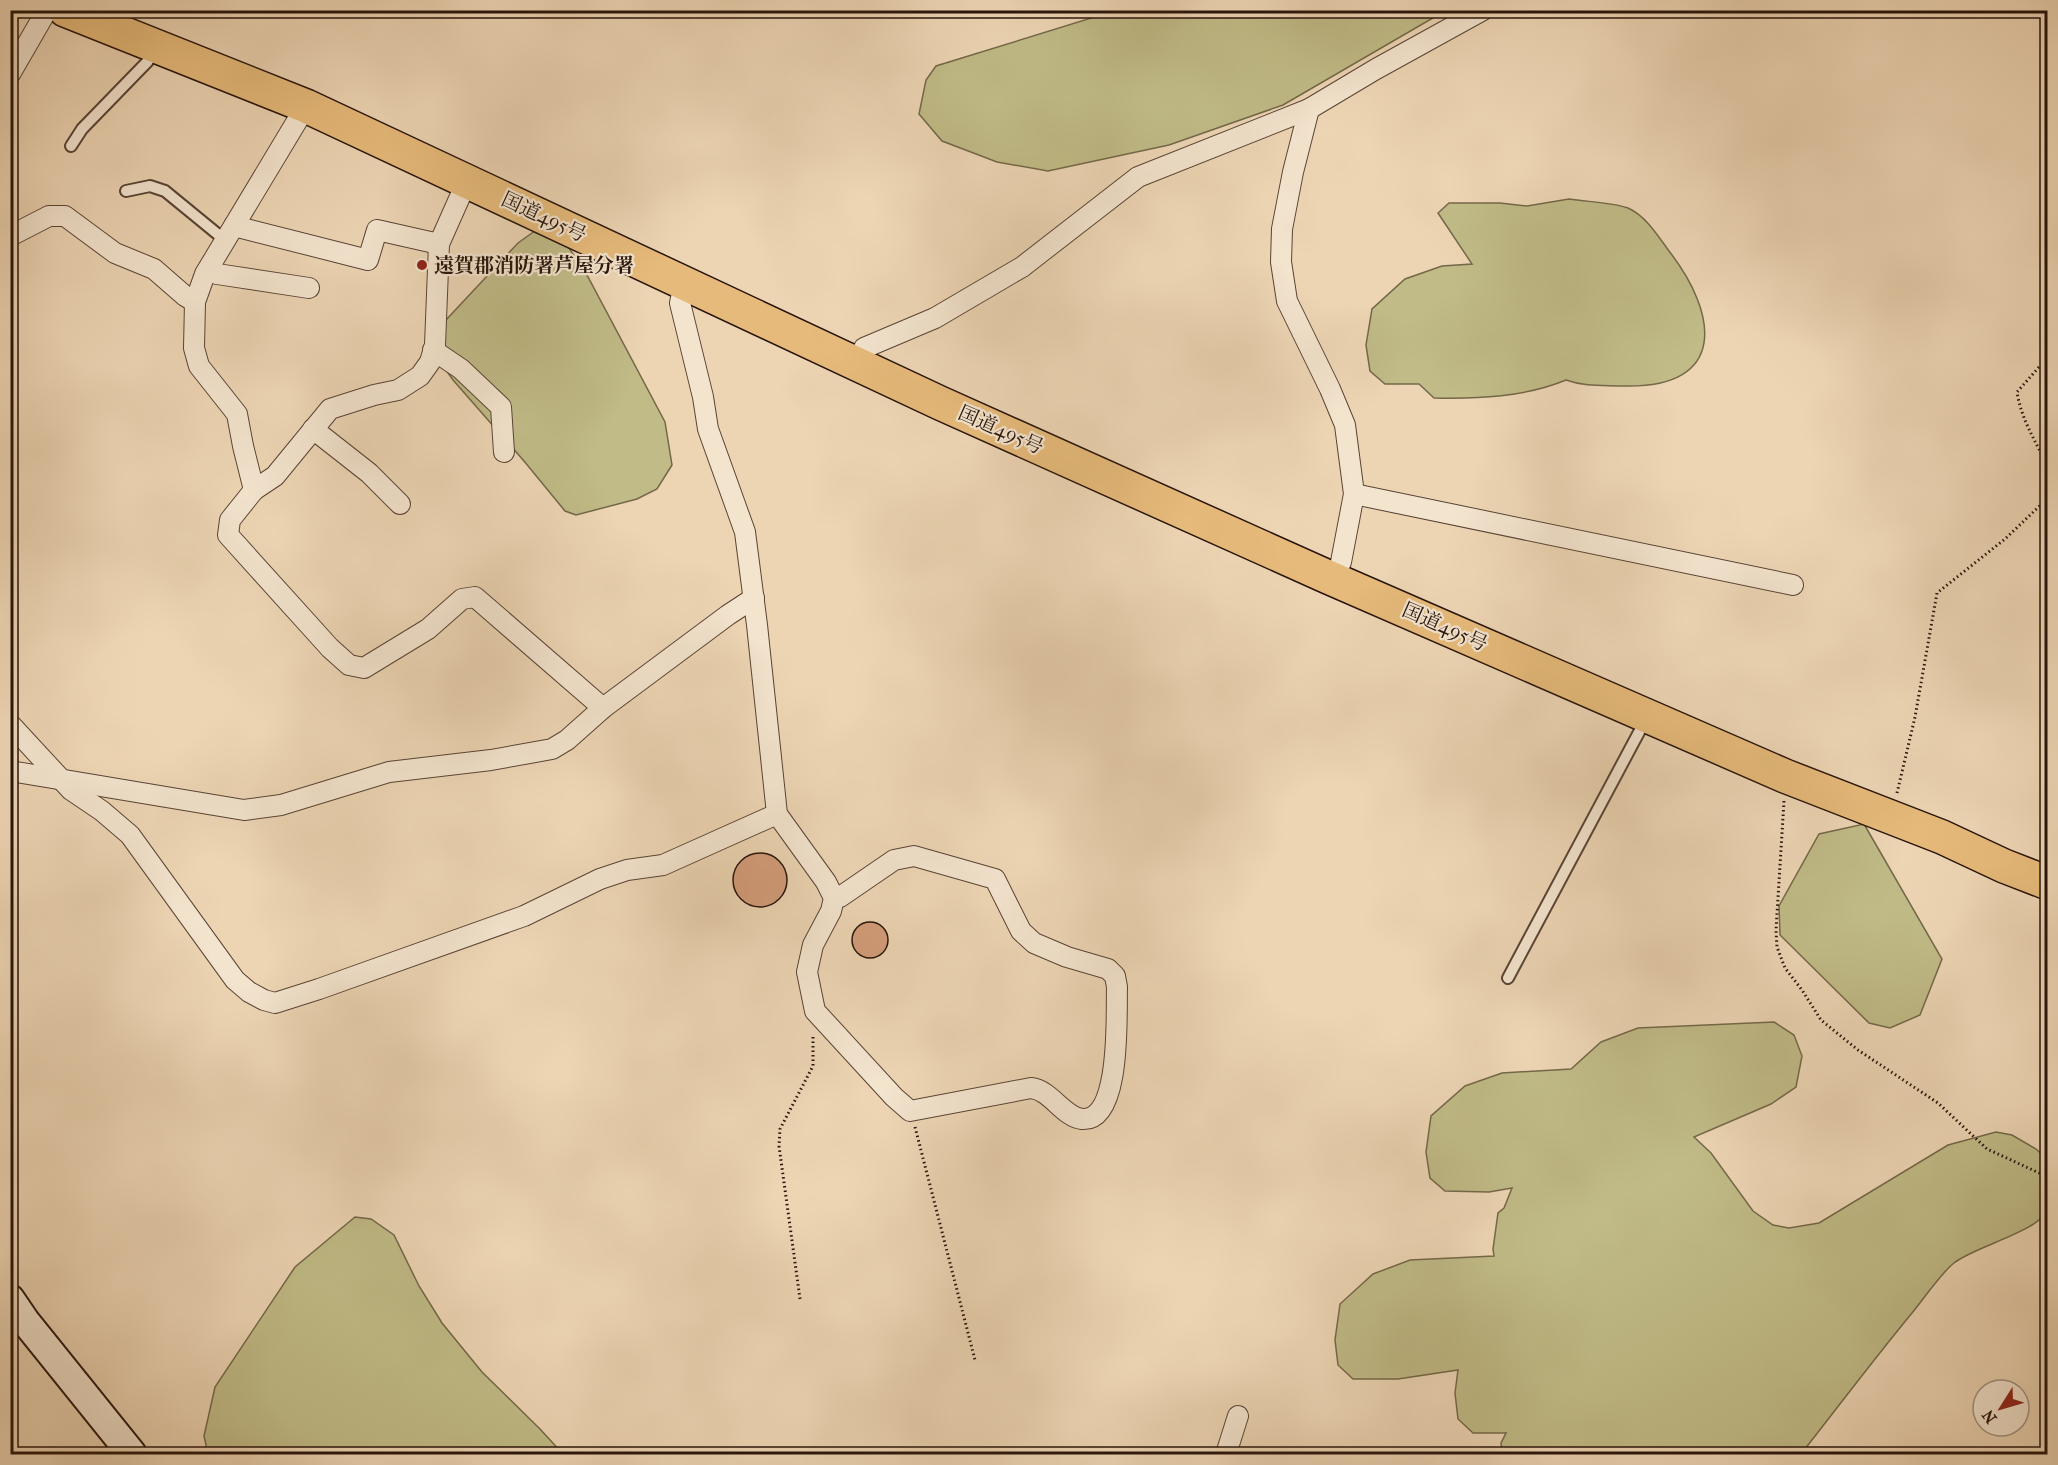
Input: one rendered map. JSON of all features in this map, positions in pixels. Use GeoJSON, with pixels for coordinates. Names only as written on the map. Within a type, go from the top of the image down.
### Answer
{"type":"FeatureCollection","features":[{"type":"Feature","properties":{"kind":"highway","name":"国道495号"},"geometry":{"type":"LineString","coordinates":[[65,10],[306,106],[950,408],[1328,577],[1785,776],[1942,837],[2004,866],[2048,883]]}},
{"type":"Feature","properties":{"kind":"highway","name":"国道495号"},"geometry":{"type":"LineString","coordinates":[[120,10],[413,137],[864,348],[1341,562],[1894,805],[1942,837]]}},
{"type":"Feature","properties":{"kind":"street"},"geometry":{"type":"LineString","coordinates":[[10,74],[47,10]]}},
{"type":"Feature","properties":{"kind":"street"},"geometry":{"type":"LineString","coordinates":[[864,348],[935,318],[1022,267],[1138,177],[1309,109],[1483,10]]}},
{"type":"Feature","properties":{"kind":"street"},"geometry":{"type":"LineString","coordinates":[[254,490],[237,414],[199,366],[194,348],[195,302],[208,270],[306,106]]}},
{"type":"Feature","properties":{"kind":"street"},"geometry":{"type":"LineString","coordinates":[[1309,109],[1282,229],[1281,262],[1287,301],[1330,388],[1345,425],[1354,494],[1341,562]]}},
{"type":"Feature","properties":{"kind":"street"},"geometry":{"type":"LineString","coordinates":[[467,181],[439,244],[437,315],[430,362],[411,384],[398,390],[330,409],[275,476],[254,490],[230,520],[228,535],[330,648],[349,665],[364,668],[428,628],[462,599],[475,597],[603,708]]}},
{"type":"Feature","properties":{"kind":"street"},"geometry":{"type":"LineString","coordinates":[[12,235],[49,216],[65,216],[115,253],[154,269],[195,302]]}},
{"type":"Feature","properties":{"kind":"street"},"geometry":{"type":"LineString","coordinates":[[230,234],[368,260],[377,230],[439,244]]}},
{"type":"Feature","properties":{"kind":"street"},"geometry":{"type":"LineString","coordinates":[[208,270],[217,274],[309,288]]}},
{"type":"Feature","properties":{"kind":"street"},"geometry":{"type":"LineString","coordinates":[[684,282],[681,303],[708,429],[745,532],[777,814],[826,882],[834,898],[831,911],[813,945],[807,972],[815,1011],[894,1097],[910,1111],[1031,1088],[1039,1089],[1074,1116],[1083,1119],[1095,1116],[1103,1107],[1114,1076],[1117,987],[1115,976],[1108,969],[1067,957],[1034,942],[1021,931],[995,879],[914,856],[894,860],[840,897],[834,898]]}},
{"type":"Feature","properties":{"kind":"street"},"geometry":{"type":"LineString","coordinates":[[433,350],[461,369],[501,408],[504,452]]}},
{"type":"Feature","properties":{"kind":"street"},"geometry":{"type":"LineString","coordinates":[[314,429],[369,473],[400,504]]}},
{"type":"Feature","properties":{"kind":"street"},"geometry":{"type":"LineString","coordinates":[[1354,494],[1793,585]]}},
{"type":"Feature","properties":{"kind":"street"},"geometry":{"type":"LineString","coordinates":[[10,771],[244,810],[292,802],[389,772],[491,760],[552,749],[567,740],[603,708],[754,598]]}},
{"type":"Feature","properties":{"kind":"street"},"geometry":{"type":"LineString","coordinates":[[10,724],[71,790],[130,834],[235,980],[249,992],[275,1003],[319,990],[524,916],[600,879],[627,870],[663,866],[777,814]]}},
{"type":"Feature","properties":{"kind":"street"},"geometry":{"type":"LineString","coordinates":[[10,1299],[132,1455]]}},
{"type":"Feature","properties":{"kind":"street"},"geometry":{"type":"LineString","coordinates":[[1226,1455],[1238,1416]]}},
{"type":"Feature","properties":{"kind":"lane"},"geometry":{"type":"LineString","coordinates":[[71,146],[82,129],[148,61],[155,46]]}},
{"type":"Feature","properties":{"kind":"lane"},"geometry":{"type":"LineString","coordinates":[[126,191],[150,186],[165,191],[230,234]]}},
{"type":"Feature","properties":{"kind":"lane"},"geometry":{"type":"LineString","coordinates":[[1508,978],[1647,716]]}},
{"type":"Feature","properties":{"kind":"path"},"geometry":{"type":"LineString","coordinates":[[2048,207],[2045,209],[2048,217]]}},
{"type":"Feature","properties":{"kind":"path"},"geometry":{"type":"LineString","coordinates":[[2048,357],[2017,392],[2019,405],[2028,428],[2048,466]]}},
{"type":"Feature","properties":{"kind":"path"},"geometry":{"type":"LineString","coordinates":[[1894,805],[1915,717],[1937,593],[2006,539],[2048,498]]}},
{"type":"Feature","properties":{"kind":"path"},"geometry":{"type":"LineString","coordinates":[[1785,776],[1776,930],[1778,947],[1785,968],[1821,1020],[1857,1050],[1938,1103],[1987,1149],[2048,1177]]}},
{"type":"Feature","properties":{"kind":"path"},"geometry":{"type":"LineString","coordinates":[[800,1299],[780,1130],[813,1066],[815,1011]]}},
{"type":"Feature","properties":{"kind":"path"},"geometry":{"type":"LineString","coordinates":[[910,1111],[975,1360]]}},
{"type":"Feature","properties":{"kind":"shaded area"},"geometry":{"type":"Polygon","coordinates":[[[1114,11],[1445,11],[1283,105],[1169,145],[1048,171],[997,162],[942,141],[919,114],[926,80],[936,66],[1114,11]]]}},
{"type":"Feature","properties":{"kind":"shaded area"},"geometry":{"type":"Polygon","coordinates":[[[1569,199],[1614,204],[1628,208],[1651,227],[1685,275],[1697,299],[1704,322],[1704,343],[1697,361],[1682,375],[1658,383],[1625,386],[1587,385],[1566,380],[1518,393],[1484,397],[1434,398],[1419,384],[1385,384],[1370,371],[1366,345],[1372,309],[1405,279],[1442,266],[1472,264],[1438,213],[1449,203],[1500,203],[1527,206],[1569,199]]]}},
{"type":"Feature","properties":{"kind":"shaded area"},"geometry":{"type":"Polygon","coordinates":[[[539,228],[556,228],[588,277],[665,422],[672,465],[657,489],[637,499],[576,515],[565,511],[453,380],[436,356],[446,320],[518,243],[539,228]]]}},
{"type":"Feature","properties":{"kind":"shaded area"},"geometry":{"type":"Polygon","coordinates":[[[1864,824],[1942,959],[1920,1015],[1890,1028],[1869,1023],[1780,935],[1779,906],[1819,834],[1864,824]]]}},
{"type":"Feature","properties":{"kind":"shaded area"},"geometry":{"type":"Polygon","coordinates":[[[1774,1022],[1794,1035],[1802,1056],[1796,1087],[1771,1104],[1694,1137],[1711,1153],[1753,1211],[1773,1225],[1789,1228],[1819,1223],[1948,1145],[1996,1132],[2012,1135],[2036,1149],[2047,1159],[2048,1209],[2042,1217],[2020,1232],[1976,1251],[1949,1267],[1801,1454],[1504,1454],[1501,1443],[1506,1433],[1473,1433],[1458,1419],[1455,1393],[1458,1370],[1398,1379],[1353,1379],[1338,1365],[1335,1340],[1340,1304],[1373,1274],[1410,1260],[1494,1256],[1498,1213],[1504,1208],[1512,1188],[1489,1192],[1445,1191],[1430,1178],[1426,1152],[1431,1116],[1465,1086],[1502,1073],[1571,1069],[1601,1042],[1638,1028],[1774,1022]]]}},
{"type":"Feature","properties":{"kind":"shaded area"},"geometry":{"type":"Polygon","coordinates":[[[355,1217],[371,1219],[394,1235],[419,1286],[442,1323],[482,1372],[563,1454],[208,1454],[204,1436],[215,1387],[295,1267],[355,1217]]]}},
{"type":"Feature","properties":{"kind":"building"},"geometry":{"type":"Polygon","coordinates":[[[755,853],[765,853],[775,857],[783,865],[787,880],[783,895],[775,903],[765,907],[755,907],[745,903],[737,895],[733,885],[733,875],[737,865],[745,857],[755,853]]]}},
{"type":"Feature","properties":{"kind":"building"},"geometry":{"type":"Polygon","coordinates":[[[870,922],[883,927],[888,940],[883,953],[870,958],[857,953],[852,940],[857,927],[870,922]]]}},
{"type":"Feature","properties":{"kind":"place","name":"遠賀郡消防署芦屋分署"},"geometry":{"type":"Point","coordinates":[422,265]}}]}
